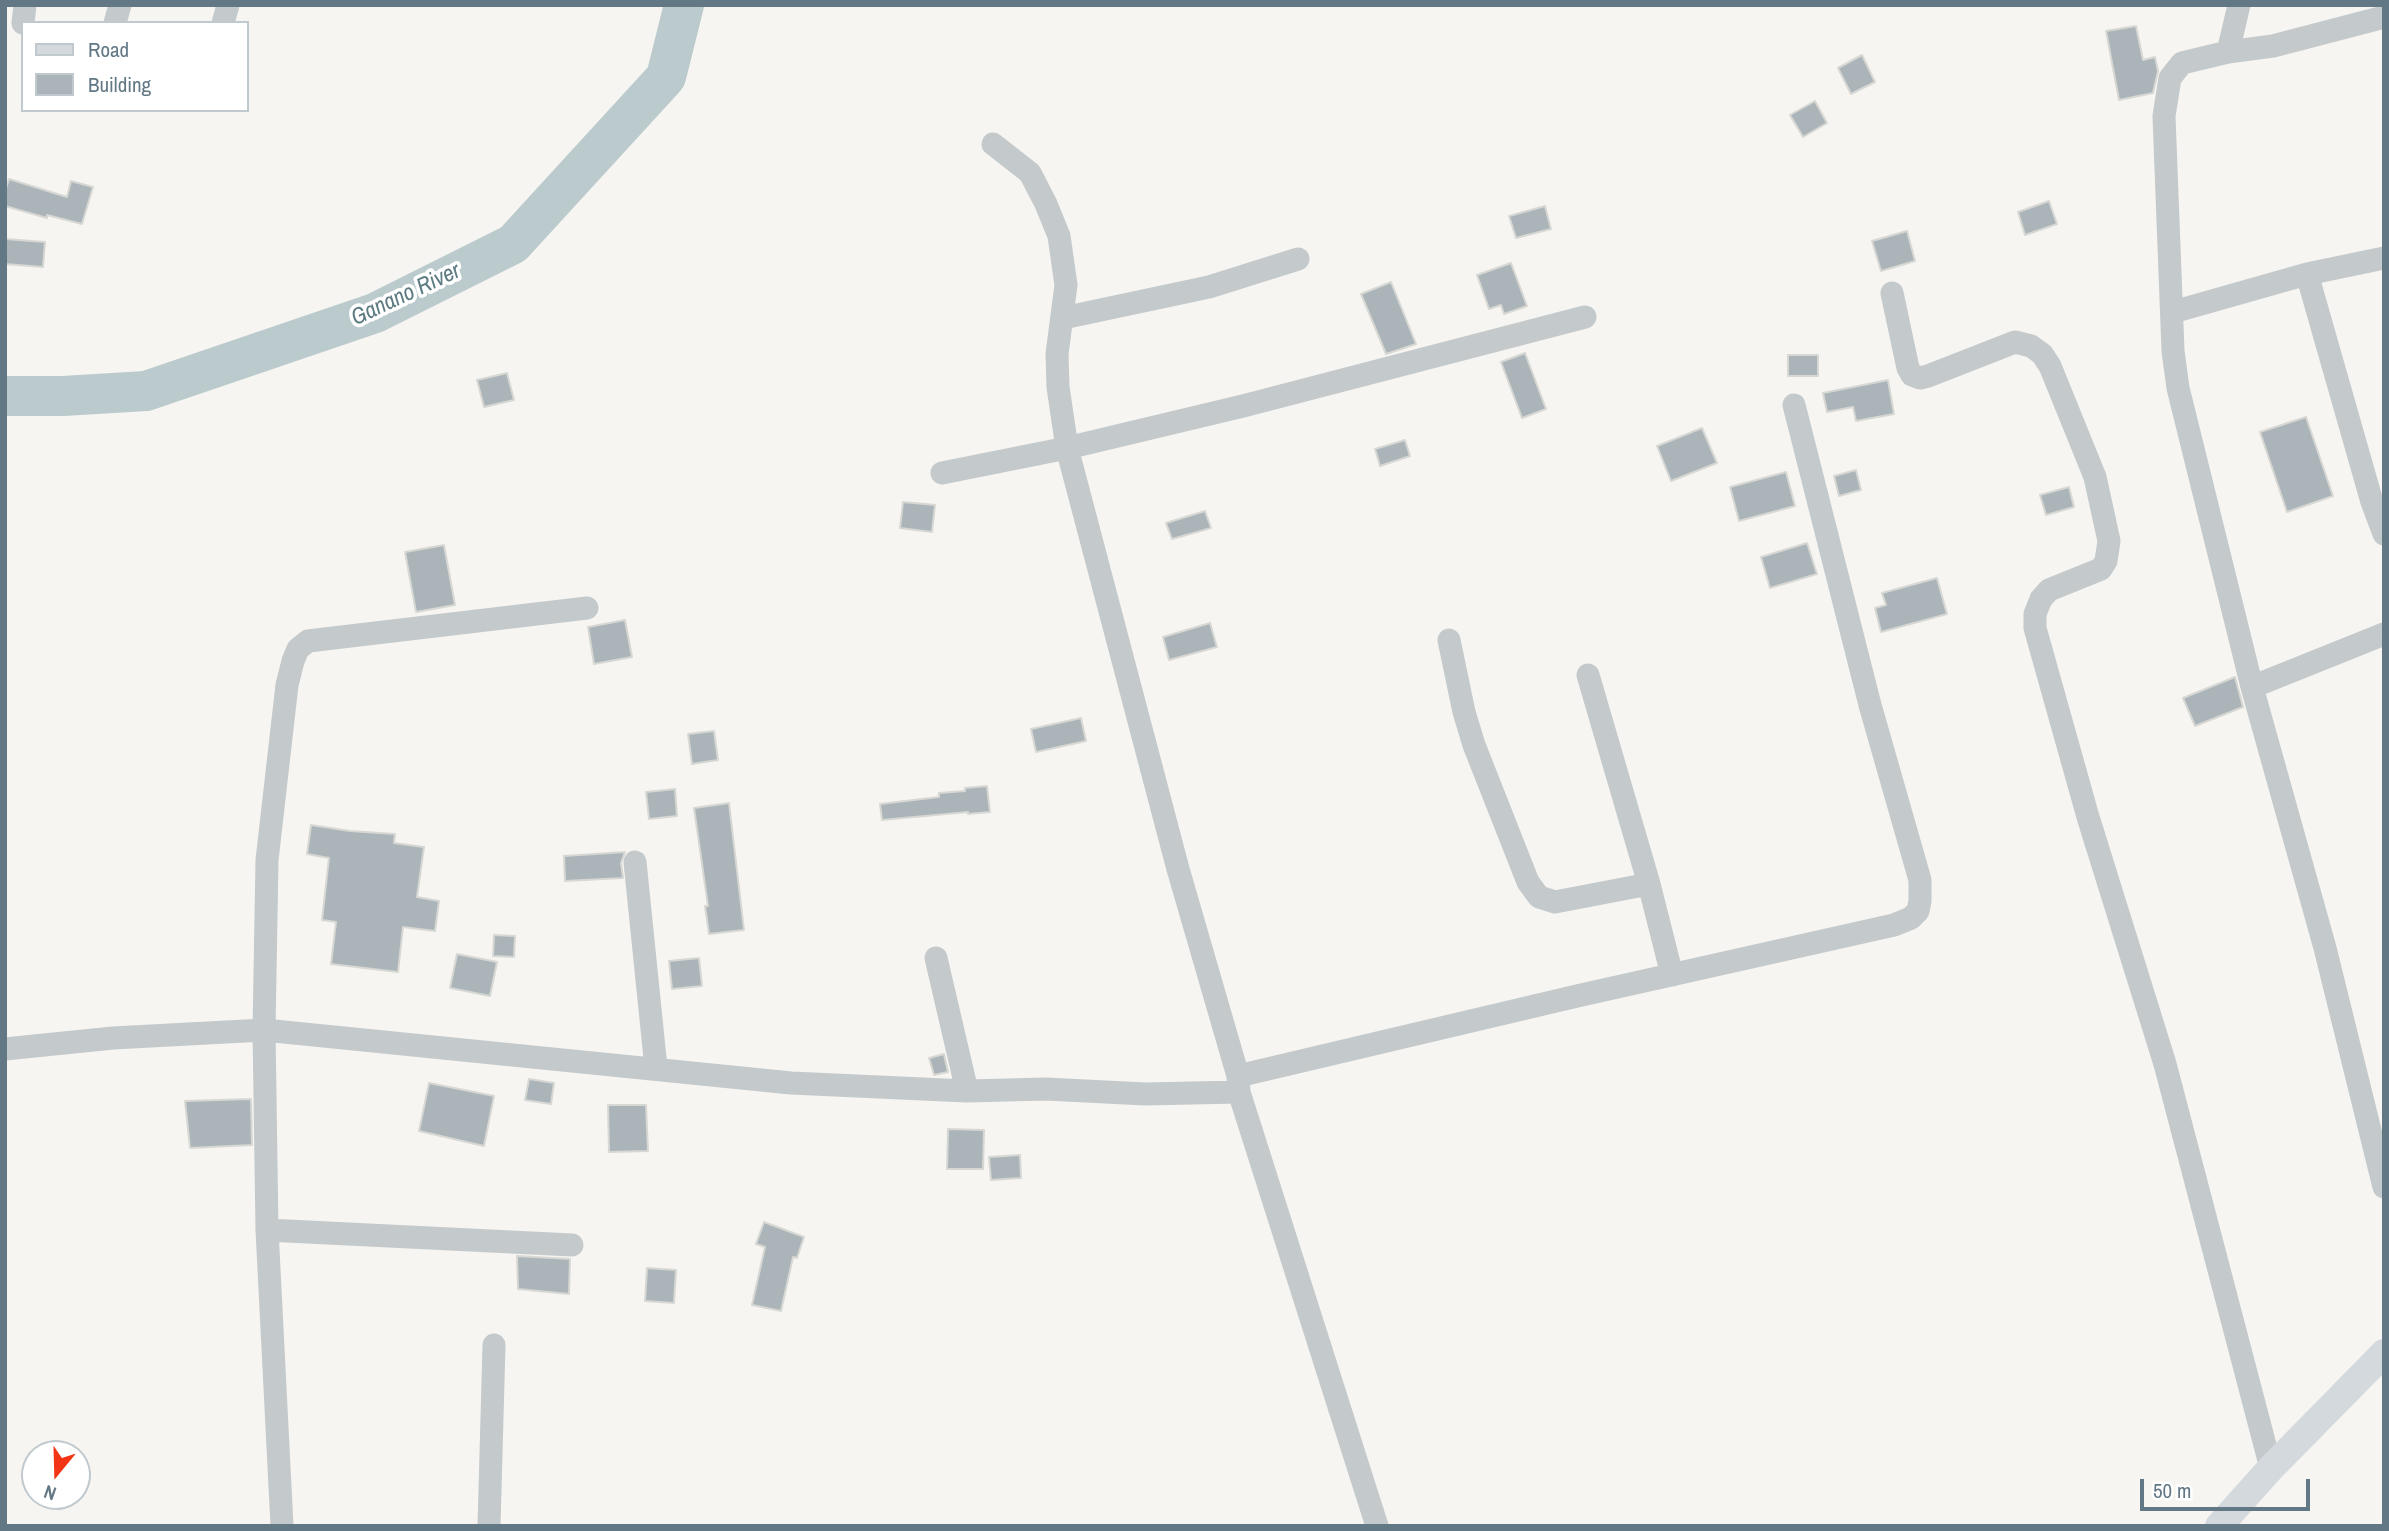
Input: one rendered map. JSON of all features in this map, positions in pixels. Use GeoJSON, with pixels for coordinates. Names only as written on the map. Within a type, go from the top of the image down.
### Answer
{"type":"FeatureCollection","features":[{"type":"Feature","properties":{"kind":"main road"},"geometry":{"type":"LineString","coordinates":[[2218,1526],[2384,1353]]}},
{"type":"Feature","properties":{"kind":"street"},"geometry":{"type":"LineString","coordinates":[[2228,52],[2239,5]]}},
{"type":"Feature","properties":{"kind":"street"},"geometry":{"type":"LineString","coordinates":[[2384,17],[2273,46],[2228,52],[2182,63],[2174,70],[2167,88],[2164,116],[2173,351],[2178,388],[2252,687],[2325,948],[2384,1186]]}},
{"type":"Feature","properties":{"kind":"street"},"geometry":{"type":"LineString","coordinates":[[993,145],[1030,173],[1059,236],[1066,285],[1058,354],[1058,387],[1067,448],[1178,869],[1239,1084],[1377,1526]]}},
{"type":"Feature","properties":{"kind":"street"},"geometry":{"type":"LineString","coordinates":[[2173,312],[2307,274],[2384,258]]}},
{"type":"Feature","properties":{"kind":"street"},"geometry":{"type":"LineString","coordinates":[[1063,318],[1209,287],[1298,259]]}},
{"type":"Feature","properties":{"kind":"street"},"geometry":{"type":"LineString","coordinates":[[2307,274],[2372,502],[2384,534]]}},
{"type":"Feature","properties":{"kind":"street"},"geometry":{"type":"LineString","coordinates":[[1892,293],[1908,368],[1912,375],[1920,378],[1928,376],[2015,342],[2031,346],[2042,354],[2050,366],[2095,477],[2109,541],[2106,561],[2101,569],[2049,590],[2041,599],[2035,614],[2035,628],[2088,817],[2165,1064],[2271,1468]]}},
{"type":"Feature","properties":{"kind":"street"},"geometry":{"type":"LineString","coordinates":[[942,473],[1067,448],[1282,396],[1585,317]]}},
{"type":"Feature","properties":{"kind":"street"},"geometry":{"type":"LineString","coordinates":[[5,1049],[113,1038],[264,1030],[791,1083],[967,1091],[1046,1089],[1145,1094],[1239,1084],[1672,975],[1894,925],[1911,918],[1917,911],[1920,880],[1870,705],[1794,404]]}},
{"type":"Feature","properties":{"kind":"street"},"geometry":{"type":"LineString","coordinates":[[282,1526],[267,1230],[264,1030],[267,860],[286,685],[298,649],[308,640],[587,608]]}},
{"type":"Feature","properties":{"kind":"street"},"geometry":{"type":"LineString","coordinates":[[2252,687],[2384,634]]}},
{"type":"Feature","properties":{"kind":"street"},"geometry":{"type":"LineString","coordinates":[[1450,640],[1464,712],[1474,745],[1528,883],[1539,897],[1544,901],[1555,902],[1649,884]]}},
{"type":"Feature","properties":{"kind":"street"},"geometry":{"type":"LineString","coordinates":[[1588,675],[1649,884],[1672,975]]}},
{"type":"Feature","properties":{"kind":"street"},"geometry":{"type":"LineString","coordinates":[[635,862],[656,1068]]}},
{"type":"Feature","properties":{"kind":"street"},"geometry":{"type":"LineString","coordinates":[[936,958],[967,1091]]}},
{"type":"Feature","properties":{"kind":"street"},"geometry":{"type":"LineString","coordinates":[[267,1230],[572,1245]]}},
{"type":"Feature","properties":{"kind":"street"},"geometry":{"type":"LineString","coordinates":[[489,1526],[494,1345]]}},
{"type":"Feature","properties":{"kind":"building"},"geometry":{"type":"Polygon","coordinates":[[[2136,26],[2143,60],[2155,57],[2158,71],[2153,93],[2119,100],[2106,31],[2136,26]]]}},
{"type":"Feature","properties":{"kind":"building"},"geometry":{"type":"Polygon","coordinates":[[[1862,55],[1875,82],[1851,94],[1838,68],[1862,55]]]}},
{"type":"Feature","properties":{"kind":"building"},"geometry":{"type":"Polygon","coordinates":[[[1815,101],[1827,123],[1803,137],[1790,115],[1815,101]]]}},
{"type":"Feature","properties":{"kind":"building"},"geometry":{"type":"Polygon","coordinates":[[[9,179],[67,197],[71,181],[93,187],[82,224],[47,215],[47,218],[5,206],[9,179]]]}},
{"type":"Feature","properties":{"kind":"building"},"geometry":{"type":"Polygon","coordinates":[[[2049,201],[2057,224],[2025,235],[2018,212],[2049,201]]]}},
{"type":"Feature","properties":{"kind":"building"},"geometry":{"type":"Polygon","coordinates":[[[1545,206],[1551,229],[1516,238],[1509,216],[1545,206]]]}},
{"type":"Feature","properties":{"kind":"building"},"geometry":{"type":"Polygon","coordinates":[[[1907,231],[1915,261],[1881,271],[1872,241],[1907,231]]]}},
{"type":"Feature","properties":{"kind":"building"},"geometry":{"type":"Polygon","coordinates":[[[5,239],[45,242],[43,267],[5,264],[5,239]]]}},
{"type":"Feature","properties":{"kind":"building"},"geometry":{"type":"Polygon","coordinates":[[[1511,263],[1527,306],[1504,314],[1501,305],[1489,309],[1477,275],[1511,263]]]}},
{"type":"Feature","properties":{"kind":"building"},"geometry":{"type":"Polygon","coordinates":[[[1391,282],[1416,344],[1386,354],[1361,294],[1391,282]]]}},
{"type":"Feature","properties":{"kind":"building"},"geometry":{"type":"Polygon","coordinates":[[[1525,353],[1546,409],[1522,418],[1501,362],[1525,353]]]}},
{"type":"Feature","properties":{"kind":"building"},"geometry":{"type":"Polygon","coordinates":[[[1788,355],[1818,355],[1818,376],[1788,376],[1788,355]]]}},
{"type":"Feature","properties":{"kind":"building"},"geometry":{"type":"Polygon","coordinates":[[[507,373],[514,400],[484,407],[477,380],[507,373]]]}},
{"type":"Feature","properties":{"kind":"building"},"geometry":{"type":"Polygon","coordinates":[[[1888,380],[1894,414],[1856,421],[1853,407],[1827,412],[1823,393],[1888,380]]]}},
{"type":"Feature","properties":{"kind":"building"},"geometry":{"type":"Polygon","coordinates":[[[2306,417],[2333,496],[2287,512],[2260,432],[2306,417]]]}},
{"type":"Feature","properties":{"kind":"building"},"geometry":{"type":"Polygon","coordinates":[[[1702,428],[1717,463],[1671,481],[1657,446],[1702,428]]]}},
{"type":"Feature","properties":{"kind":"building"},"geometry":{"type":"Polygon","coordinates":[[[1405,440],[1410,456],[1380,466],[1375,449],[1405,440]]]}},
{"type":"Feature","properties":{"kind":"building"},"geometry":{"type":"Polygon","coordinates":[[[1856,470],[1861,490],[1839,496],[1834,476],[1856,470]]]}},
{"type":"Feature","properties":{"kind":"building"},"geometry":{"type":"Polygon","coordinates":[[[1786,472],[1795,506],[1739,521],[1730,487],[1786,472]]]}},
{"type":"Feature","properties":{"kind":"building"},"geometry":{"type":"Polygon","coordinates":[[[2069,487],[2074,507],[2046,515],[2040,495],[2069,487]]]}},
{"type":"Feature","properties":{"kind":"building"},"geometry":{"type":"Polygon","coordinates":[[[903,502],[935,505],[932,532],[900,528],[903,502]]]}},
{"type":"Feature","properties":{"kind":"building"},"geometry":{"type":"Polygon","coordinates":[[[1205,511],[1211,528],[1172,539],[1166,523],[1205,511]]]}},
{"type":"Feature","properties":{"kind":"building"},"geometry":{"type":"Polygon","coordinates":[[[1807,543],[1817,574],[1770,588],[1761,557],[1807,543]]]}},
{"type":"Feature","properties":{"kind":"building"},"geometry":{"type":"Polygon","coordinates":[[[444,545],[455,605],[416,612],[405,552],[444,545]]]}},
{"type":"Feature","properties":{"kind":"building"},"geometry":{"type":"Polygon","coordinates":[[[1937,578],[1947,614],[1881,632],[1875,608],[1886,605],[1882,593],[1937,578]]]}},
{"type":"Feature","properties":{"kind":"building"},"geometry":{"type":"Polygon","coordinates":[[[625,620],[632,657],[594,664],[588,627],[625,620]]]}},
{"type":"Feature","properties":{"kind":"building"},"geometry":{"type":"Polygon","coordinates":[[[1210,623],[1217,647],[1169,660],[1163,637],[1210,623]]]}},
{"type":"Feature","properties":{"kind":"building"},"geometry":{"type":"Polygon","coordinates":[[[2235,677],[2243,707],[2195,726],[2183,698],[2235,677]]]}},
{"type":"Feature","properties":{"kind":"building"},"geometry":{"type":"Polygon","coordinates":[[[1081,718],[1086,741],[1036,752],[1031,729],[1081,718]]]}},
{"type":"Feature","properties":{"kind":"building"},"geometry":{"type":"Polygon","coordinates":[[[714,731],[718,760],[692,764],[688,734],[714,731]]]}},
{"type":"Feature","properties":{"kind":"building"},"geometry":{"type":"Polygon","coordinates":[[[987,786],[990,812],[882,820],[880,804],[939,797],[939,793],[987,786]]]}},
{"type":"Feature","properties":{"kind":"building"},"geometry":{"type":"Polygon","coordinates":[[[675,789],[677,816],[649,819],[646,792],[675,789]]]}},
{"type":"Feature","properties":{"kind":"building"},"geometry":{"type":"Polygon","coordinates":[[[729,803],[744,930],[709,934],[705,906],[708,906],[694,808],[729,803]]]}},
{"type":"Feature","properties":{"kind":"building"},"geometry":{"type":"Polygon","coordinates":[[[311,825],[395,834],[394,843],[424,847],[417,897],[439,901],[435,931],[403,927],[398,972],[331,964],[336,922],[322,920],[329,858],[307,854],[311,825]]]}},
{"type":"Feature","properties":{"kind":"building"},"geometry":{"type":"Polygon","coordinates":[[[625,852],[621,863],[623,878],[565,881],[564,856],[625,852]]]}},
{"type":"Feature","properties":{"kind":"building"},"geometry":{"type":"Polygon","coordinates":[[[494,935],[515,936],[514,957],[493,956],[494,935]]]}},
{"type":"Feature","properties":{"kind":"building"},"geometry":{"type":"Polygon","coordinates":[[[457,954],[497,962],[490,996],[450,988],[457,954]]]}},
{"type":"Feature","properties":{"kind":"building"},"geometry":{"type":"Polygon","coordinates":[[[699,958],[702,986],[672,989],[669,961],[699,958]]]}},
{"type":"Feature","properties":{"kind":"building"},"geometry":{"type":"Polygon","coordinates":[[[944,1054],[948,1072],[934,1075],[929,1058],[944,1054]]]}},
{"type":"Feature","properties":{"kind":"building"},"geometry":{"type":"Polygon","coordinates":[[[529,1079],[554,1083],[551,1104],[525,1100],[529,1079]]]}},
{"type":"Feature","properties":{"kind":"building"},"geometry":{"type":"Polygon","coordinates":[[[429,1083],[494,1096],[484,1146],[419,1131],[429,1083]]]}},
{"type":"Feature","properties":{"kind":"building"},"geometry":{"type":"Polygon","coordinates":[[[251,1099],[252,1145],[190,1148],[185,1101],[251,1099]]]}},
{"type":"Feature","properties":{"kind":"building"},"geometry":{"type":"Polygon","coordinates":[[[608,1105],[646,1105],[648,1151],[609,1152],[608,1105]]]}},
{"type":"Feature","properties":{"kind":"building"},"geometry":{"type":"Polygon","coordinates":[[[948,1129],[984,1130],[983,1169],[947,1169],[948,1129]]]}},
{"type":"Feature","properties":{"kind":"building"},"geometry":{"type":"Polygon","coordinates":[[[1020,1155],[1021,1178],[991,1180],[989,1157],[1020,1155]]]}},
{"type":"Feature","properties":{"kind":"building"},"geometry":{"type":"Polygon","coordinates":[[[764,1222],[804,1237],[797,1258],[793,1257],[781,1311],[752,1305],[765,1247],[756,1244],[764,1222]]]}},
{"type":"Feature","properties":{"kind":"building"},"geometry":{"type":"Polygon","coordinates":[[[517,1256],[570,1259],[569,1294],[518,1289],[517,1256]]]}},
{"type":"Feature","properties":{"kind":"building"},"geometry":{"type":"Polygon","coordinates":[[[647,1268],[676,1270],[674,1303],[645,1301],[647,1268]]]}},
{"type":"Feature","properties":{"kind":"waterway","name":"Ganano River"},"geometry":{"type":"LineString","coordinates":[[5,396],[146,391],[375,313],[513,244],[666,77],[684,5]]}}]}
